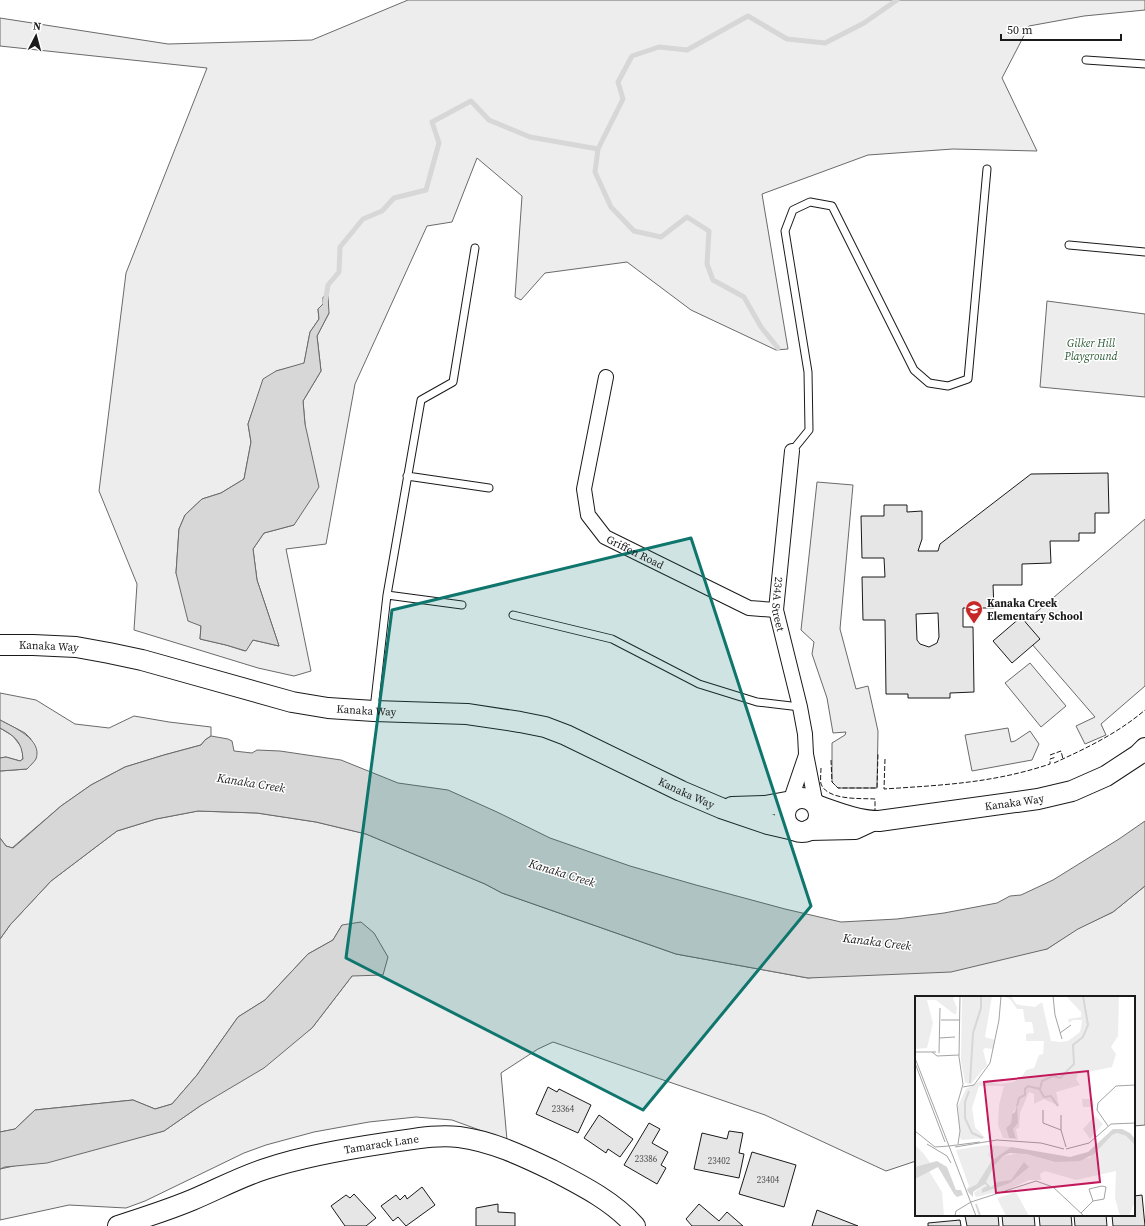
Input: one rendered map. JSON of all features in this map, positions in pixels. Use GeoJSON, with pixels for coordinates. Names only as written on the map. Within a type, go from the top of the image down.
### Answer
{"type":"FeatureCollection","features":[{"type":"Feature","properties":{"kind":"main road","name":"Kanaka Way"},"geometry":{"type":"LineString","coordinates":[[0,645],[76,647],[142,660],[292,702],[328,708],[467,714],[520,722],[566,735],[681,791],[721,808],[768,824],[801,830],[855,829],[872,821],[1038,799],[1072,791],[1106,776],[1145,748]]}},
{"type":"Feature","properties":{"kind":"main road"},"geometry":{"type":"LineString","coordinates":[[804,798],[811,800],[816,805],[819,820],[816,826],[801,830],[788,824],[785,812],[792,801],[804,798]]}},
{"type":"Feature","properties":{"kind":"main road","name":"Kanaka Way"},"geometry":{"type":"LineString","coordinates":[[721,808],[765,806],[792,801]]}},
{"type":"Feature","properties":{"kind":"main road","name":"Kanaka Way"},"geometry":{"type":"LineString","coordinates":[[816,805],[840,814],[872,821]]}},
{"type":"Feature","properties":{"kind":"main road","name":"Tamarack Lane"},"geometry":{"type":"LineString","coordinates":[[118,1226],[173,1207],[265,1169],[295,1160],[343,1150],[421,1138],[447,1136],[461,1137],[488,1144],[532,1160],[577,1183],[603,1199],[635,1226]]}},
{"type":"Feature","properties":{"kind":"street","name":"Griffen Road"},"geometry":{"type":"LineString","coordinates":[[606,377],[584,489],[588,515],[606,537],[749,608],[776,610]]}},
{"type":"Feature","properties":{"kind":"street","name":"234A Street"},"geometry":{"type":"LineString","coordinates":[[792,451],[776,610],[800,707],[805,734],[806,754],[816,805]]}},
{"type":"Feature","properties":{"kind":"street","name":"234A Street"},"geometry":{"type":"LineString","coordinates":[[792,801],[793,793],[806,754]]}},
{"type":"Feature","properties":{"kind":"lane"},"geometry":{"type":"LineString","coordinates":[[1086,60],[1145,64]]}},
{"type":"Feature","properties":{"kind":"lane"},"geometry":{"type":"LineString","coordinates":[[792,451],[809,430],[808,372],[785,231],[793,210],[810,202],[832,206],[914,370],[929,383],[948,386],[968,379],[987,169]]}},
{"type":"Feature","properties":{"kind":"lane"},"geometry":{"type":"LineString","coordinates":[[1069,245],[1145,252]]}},
{"type":"Feature","properties":{"kind":"lane"},"geometry":{"type":"LineString","coordinates":[[374,711],[387,595],[421,400],[453,382],[474,248]]}},
{"type":"Feature","properties":{"kind":"lane"},"geometry":{"type":"LineString","coordinates":[[408,476],[489,488]]}},
{"type":"Feature","properties":{"kind":"lane"},"geometry":{"type":"LineString","coordinates":[[387,595],[462,605]]}},
{"type":"Feature","properties":{"kind":"lane"},"geometry":{"type":"LineString","coordinates":[[513,615],[612,639],[699,684],[757,702],[800,707]]}},
{"type":"Feature","properties":{"kind":"highlighted area"},"geometry":{"type":"Polygon","coordinates":[[[691,538],[811,906],[643,1110],[346,958],[392,610],[691,538]]]}},
{"type":"Feature","properties":{"kind":"shaded area"},"geometry":{"type":"Polygon","coordinates":[[[408,0],[1145,0],[1145,10],[1084,16],[1029,26],[1002,78],[1037,151],[953,149],[868,155],[762,194],[788,349],[776,350],[691,310],[627,262],[545,273],[521,300],[515,297],[522,196],[477,158],[452,222],[427,226],[355,384],[326,544],[286,549],[311,671],[294,676],[258,668],[134,630],[137,584],[99,491],[126,273],[207,68],[0,46],[0,18],[168,44],[312,40],[408,0]],[[323,304],[318,309],[319,319],[310,332],[304,364],[276,371],[255,404],[248,424],[251,442],[244,479],[221,493],[202,499],[185,515],[179,529],[176,573],[201,626],[200,639],[245,651],[253,640],[279,646],[257,580],[253,549],[264,533],[294,525],[305,424],[303,401],[321,371],[317,336],[329,313],[323,304]]]}},
{"type":"Feature","properties":{"kind":"shaded area","name":"Gilker Hill Playground"},"geometry":{"type":"Polygon","coordinates":[[[1047,301],[1145,314],[1145,397],[1040,387],[1047,301]]]}},
{"type":"Feature","properties":{"kind":"shaded area"},"geometry":{"type":"Polygon","coordinates":[[[817,482],[853,485],[840,629],[856,689],[868,686],[878,731],[877,788],[838,788],[832,782],[832,743],[845,735],[846,732],[833,733],[827,698],[812,654],[814,642],[801,630],[817,482]]]}},
{"type":"Feature","properties":{"kind":"shaded area"},"geometry":{"type":"Polygon","coordinates":[[[1145,519],[1145,686],[1101,724],[1106,735],[1085,744],[1076,726],[1095,717],[1018,628],[1145,519]]]}},
{"type":"Feature","properties":{"kind":"shaded area"},"geometry":{"type":"Polygon","coordinates":[[[1030,663],[1066,706],[1041,727],[1005,683],[1030,663]]]}},
{"type":"Feature","properties":{"kind":"shaded area"},"geometry":{"type":"Polygon","coordinates":[[[0,693],[36,700],[75,724],[109,728],[134,716],[211,727],[211,736],[201,745],[125,767],[91,785],[61,806],[12,848],[6,846],[0,838],[0,771],[27,769],[31,739],[25,733],[0,720],[0,693]]]}},
{"type":"Feature","properties":{"kind":"shaded area"},"geometry":{"type":"Polygon","coordinates":[[[0,728],[13,736],[22,748],[23,759],[20,761],[6,757],[0,758],[0,728]]]}},
{"type":"Feature","properties":{"kind":"shaded area"},"geometry":{"type":"Polygon","coordinates":[[[1008,728],[1011,742],[1030,731],[1039,744],[1032,760],[972,771],[965,735],[1008,728]]]}},
{"type":"Feature","properties":{"kind":"shaded area"},"geometry":{"type":"Polygon","coordinates":[[[198,811],[257,813],[316,822],[366,834],[485,884],[502,893],[676,954],[808,978],[1047,949],[1077,929],[1113,912],[1145,886],[1145,1125],[1135,1126],[1135,996],[915,996],[915,1161],[886,1171],[765,1115],[553,1042],[538,1049],[501,1073],[507,1140],[452,1120],[416,1117],[369,1122],[314,1132],[266,1145],[244,1153],[145,1201],[126,1208],[69,1205],[0,1220],[0,1169],[109,1145],[164,1131],[312,1028],[352,976],[342,925],[333,940],[308,954],[265,1000],[238,1017],[197,1075],[172,1104],[155,1109],[133,1100],[35,1110],[15,1129],[0,1132],[0,939],[10,925],[51,881],[117,831],[156,819],[198,811]]]}},
{"type":"Feature","properties":{"kind":"water"},"geometry":{"type":"Polygon","coordinates":[[[328,296],[329,313],[317,336],[321,371],[303,401],[305,424],[319,487],[294,525],[264,533],[253,549],[257,580],[279,646],[253,640],[246,651],[200,639],[201,626],[188,621],[176,573],[179,529],[185,515],[202,499],[221,493],[244,479],[251,442],[248,424],[263,379],[276,371],[304,363],[310,332],[319,319],[318,309],[323,304],[323,297],[328,296]]]}},
{"type":"Feature","properties":{"kind":"water"},"geometry":{"type":"Polygon","coordinates":[[[0,720],[26,735],[35,745],[37,752],[36,759],[27,769],[0,771],[0,758],[6,757],[20,761],[23,759],[21,748],[17,740],[0,728],[0,720]]]}},
{"type":"Feature","properties":{"kind":"water","name":"Kanaka Creek"},"geometry":{"type":"Polygon","coordinates":[[[211,736],[232,741],[234,751],[252,753],[257,750],[280,751],[341,760],[398,783],[448,790],[550,838],[630,866],[785,909],[841,922],[897,919],[944,913],[997,903],[1010,896],[1021,895],[1053,880],[1145,821],[1145,886],[1113,912],[1078,929],[1047,949],[951,972],[808,978],[676,954],[502,893],[485,884],[366,834],[316,822],[257,813],[198,811],[156,819],[117,831],[51,881],[10,925],[0,939],[0,838],[6,846],[13,848],[61,806],[91,785],[125,767],[201,745],[211,736]]]}},
{"type":"Feature","properties":{"kind":"water"},"geometry":{"type":"Polygon","coordinates":[[[361,922],[374,933],[388,957],[383,975],[352,976],[312,1028],[264,1068],[200,1106],[164,1131],[47,1163],[5,1167],[0,1169],[0,1132],[15,1129],[35,1110],[133,1100],[155,1109],[172,1104],[197,1075],[238,1017],[265,1000],[308,954],[333,940],[342,925],[361,922]]]}},
{"type":"Feature","properties":{"kind":"building"},"geometry":{"type":"Polygon","coordinates":[[[1108,473],[1109,513],[1095,513],[1095,533],[1079,533],[1079,541],[1050,541],[1051,563],[1022,564],[1022,585],[993,585],[994,608],[963,608],[963,627],[973,627],[974,692],[950,693],[950,698],[908,698],[908,694],[886,694],[885,620],[863,620],[862,577],[885,577],[884,558],[862,558],[861,516],[884,516],[884,505],[907,505],[907,512],[922,511],[922,539],[918,551],[938,551],[940,544],[1031,474],[1108,473]],[[938,613],[916,614],[917,640],[920,644],[929,647],[937,643],[939,637],[938,613]]]}},
{"type":"Feature","properties":{"kind":"building"},"geometry":{"type":"Polygon","coordinates":[[[1021,617],[1040,639],[1012,663],[993,641],[1021,617]]]}},
{"type":"Feature","properties":{"kind":"building"},"geometry":{"type":"Polygon","coordinates":[[[548,1087],[557,1092],[559,1089],[591,1105],[578,1133],[536,1114],[548,1087]]]}},
{"type":"Feature","properties":{"kind":"building"},"geometry":{"type":"Polygon","coordinates":[[[599,1115],[633,1139],[620,1157],[608,1149],[606,1153],[584,1138],[599,1115]]]}},
{"type":"Feature","properties":{"kind":"building"},"geometry":{"type":"Polygon","coordinates":[[[649,1123],[660,1129],[652,1143],[668,1152],[661,1165],[666,1168],[657,1184],[624,1165],[649,1123]]]}},
{"type":"Feature","properties":{"kind":"building"},"geometry":{"type":"Polygon","coordinates":[[[729,1131],[743,1133],[739,1153],[744,1154],[739,1178],[694,1169],[702,1133],[727,1139],[729,1131]]]}},
{"type":"Feature","properties":{"kind":"building"},"geometry":{"type":"Polygon","coordinates":[[[752,1152],[796,1165],[784,1207],[739,1194],[752,1152]]]}},
{"type":"Feature","properties":{"kind":"building"},"geometry":{"type":"Polygon","coordinates":[[[422,1187],[435,1205],[406,1226],[398,1217],[393,1221],[381,1206],[396,1195],[400,1200],[405,1195],[407,1199],[422,1187]]]}},
{"type":"Feature","properties":{"kind":"building"},"geometry":{"type":"Polygon","coordinates":[[[354,1194],[376,1218],[366,1226],[345,1226],[331,1206],[346,1195],[350,1198],[354,1194]]]}},
{"type":"Feature","properties":{"kind":"building"},"geometry":{"type":"Polygon","coordinates":[[[1142,1195],[1145,1226],[1113,1226],[1112,1216],[1135,1216],[1135,1196],[1142,1195]]]}},
{"type":"Feature","properties":{"kind":"building"},"geometry":{"type":"Polygon","coordinates":[[[498,1204],[498,1212],[515,1213],[515,1226],[476,1226],[476,1208],[498,1204]]]}},
{"type":"Feature","properties":{"kind":"building"},"geometry":{"type":"Polygon","coordinates":[[[699,1204],[719,1221],[727,1212],[743,1226],[692,1226],[686,1219],[699,1204]]]}},
{"type":"Feature","properties":{"kind":"building"},"geometry":{"type":"Polygon","coordinates":[[[817,1210],[858,1226],[812,1226],[817,1210]]]}},
{"type":"Feature","properties":{"kind":"building"},"geometry":{"type":"Polygon","coordinates":[[[965,1216],[998,1216],[999,1226],[967,1226],[965,1216]]]}},
{"type":"Feature","properties":{"kind":"building"},"geometry":{"type":"Polygon","coordinates":[[[1002,1216],[1034,1216],[1035,1226],[1003,1226],[1002,1216]]]}},
{"type":"Feature","properties":{"kind":"building"},"geometry":{"type":"Polygon","coordinates":[[[1039,1216],[1071,1216],[1072,1226],[1040,1226],[1039,1216]]]}},
{"type":"Feature","properties":{"kind":"building"},"geometry":{"type":"Polygon","coordinates":[[[1074,1216],[1106,1216],[1107,1226],[1075,1226],[1074,1216]]]}},
{"type":"Feature","properties":{"kind":"building"},"geometry":{"type":"Polygon","coordinates":[[[960,1220],[961,1226],[928,1226],[928,1223],[960,1220]]]}},
{"type":"Feature","properties":{"kind":"waterway"},"geometry":{"type":"LineString","coordinates":[[325,303],[328,285],[339,272],[340,247],[363,219],[382,211],[394,198],[426,190],[439,143],[432,122],[471,101],[489,120],[530,137],[598,149],[623,99],[618,82],[632,56],[659,47],[687,50],[748,16],[787,39],[825,43],[864,23],[897,0]]}},
{"type":"Feature","properties":{"kind":"waterway"},"geometry":{"type":"LineString","coordinates":[[598,149],[595,172],[611,207],[634,231],[661,237],[687,217],[709,231],[707,264],[713,280],[744,297],[761,327],[778,348]]}},
{"type":"Feature","properties":{"kind":"fence"},"geometry":{"type":"LineString","coordinates":[[1054,763],[1102,740],[1145,710]]}},
{"type":"Feature","properties":{"kind":"fence"},"geometry":{"type":"LineString","coordinates":[[1050,755],[1061,751],[1063,759]]}},
{"type":"Feature","properties":{"kind":"fence"},"geometry":{"type":"LineString","coordinates":[[831,760],[832,782],[838,788],[877,788],[878,754]]}},
{"type":"Feature","properties":{"kind":"fence"},"geometry":{"type":"LineString","coordinates":[[885,759],[884,789],[988,779],[1050,764],[1050,759],[1056,757]]}},
{"type":"Feature","properties":{"kind":"fence"},"geometry":{"type":"LineString","coordinates":[[821,768],[821,784],[830,793],[845,798],[875,799],[875,811]]}},
{"type":"Feature","properties":{"kind":"place","name":"Kanaka Creek Elementary School"},"geometry":{"type":"Point","coordinates":[974,624]}}]}
